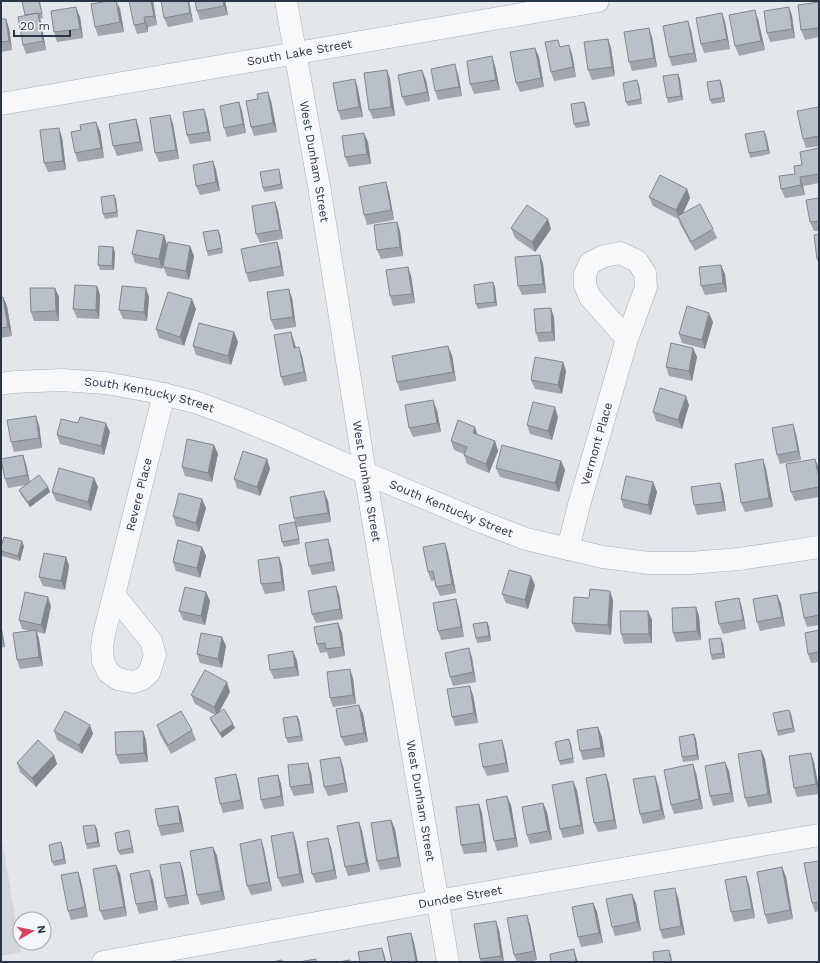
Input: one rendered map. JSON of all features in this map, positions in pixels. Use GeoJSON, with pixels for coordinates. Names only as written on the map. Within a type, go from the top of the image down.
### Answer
{"type":"FeatureCollection","features":[{"type":"Feature","properties":{"kind":"street","name":"West Dunham Street"},"geometry":{"type":"LineString","coordinates":[[286,1],[320,192],[365,473],[448,962]]}},
{"type":"Feature","properties":{"kind":"street","name":"South Lake Street"},"geometry":{"type":"LineString","coordinates":[[1,104],[598,1]]}},
{"type":"Feature","properties":{"kind":"street","name":"Vermont Place"},"geometry":{"type":"LineString","coordinates":[[568,548],[627,339]]}},
{"type":"Feature","properties":{"kind":"street","name":"South Kentucky Street"},"geometry":{"type":"LineString","coordinates":[[1,384],[62,380],[105,383],[150,391],[195,402],[278,434],[365,473],[526,539],[604,556],[649,563],[690,563],[739,559],[819,546]]}},
{"type":"Feature","properties":{"kind":"street","name":"Revere Place"},"geometry":{"type":"LineString","coordinates":[[114,595],[164,394]]}},
{"type":"Feature","properties":{"kind":"street","name":"Dundee Street"},"geometry":{"type":"LineString","coordinates":[[102,962],[438,901],[819,835]]}},
{"type":"Feature","properties":{"kind":"shaded area"},"geometry":{"type":"Polygon","coordinates":[[[1,834],[14,911],[12,911],[12,951],[21,952],[1,956],[1,834]]]}},
{"type":"Feature","properties":{"kind":"building"},"geometry":{"type":"Polygon","coordinates":[[[22,1],[39,1],[42,13],[25,15],[22,1]]]}},
{"type":"Feature","properties":{"kind":"building"},"geometry":{"type":"Polygon","coordinates":[[[116,1],[120,22],[95,27],[91,4],[116,1]]]}},
{"type":"Feature","properties":{"kind":"building"},"geometry":{"type":"Polygon","coordinates":[[[129,1],[151,1],[154,16],[144,17],[145,23],[134,25],[129,1]]]}},
{"type":"Feature","properties":{"kind":"building"},"geometry":{"type":"Polygon","coordinates":[[[161,1],[188,1],[190,13],[164,18],[161,1]]]}},
{"type":"Feature","properties":{"kind":"building"},"geometry":{"type":"Polygon","coordinates":[[[195,1],[223,1],[224,6],[197,11],[195,1]]]}},
{"type":"Feature","properties":{"kind":"building"},"geometry":{"type":"Polygon","coordinates":[[[819,2],[819,28],[801,30],[798,5],[819,2]]]}},
{"type":"Feature","properties":{"kind":"building"},"geometry":{"type":"Polygon","coordinates":[[[76,7],[80,29],[54,32],[51,11],[76,7]]]}},
{"type":"Feature","properties":{"kind":"building"},"geometry":{"type":"Polygon","coordinates":[[[789,7],[792,29],[767,33],[764,11],[789,7]]]}},
{"type":"Feature","properties":{"kind":"building"},"geometry":{"type":"Polygon","coordinates":[[[755,10],[761,41],[735,46],[729,15],[755,10]]]}},
{"type":"Feature","properties":{"kind":"building"},"geometry":{"type":"Polygon","coordinates":[[[38,13],[43,41],[23,45],[18,17],[38,13]]]}},
{"type":"Feature","properties":{"kind":"building"},"geometry":{"type":"Polygon","coordinates":[[[722,13],[727,39],[701,44],[696,18],[722,13]]]}},
{"type":"Feature","properties":{"kind":"building"},"geometry":{"type":"Polygon","coordinates":[[[1,19],[6,19],[9,41],[1,42],[1,19]]]}},
{"type":"Feature","properties":{"kind":"building"},"geometry":{"type":"Polygon","coordinates":[[[688,21],[694,53],[669,57],[663,26],[688,21]]]}},
{"type":"Feature","properties":{"kind":"building"},"geometry":{"type":"Polygon","coordinates":[[[649,28],[654,58],[629,62],[624,32],[649,28]]]}},
{"type":"Feature","properties":{"kind":"building"},"geometry":{"type":"Polygon","coordinates":[[[608,39],[612,67],[588,70],[584,42],[608,39]]]}},
{"type":"Feature","properties":{"kind":"building"},"geometry":{"type":"Polygon","coordinates":[[[558,40],[560,47],[569,45],[573,67],[551,72],[545,42],[558,40]]]}},
{"type":"Feature","properties":{"kind":"building"},"geometry":{"type":"Polygon","coordinates":[[[535,48],[541,78],[516,83],[510,52],[535,48]]]}},
{"type":"Feature","properties":{"kind":"building"},"geometry":{"type":"Polygon","coordinates":[[[492,56],[496,80],[470,84],[467,61],[492,56]]]}},
{"type":"Feature","properties":{"kind":"building"},"geometry":{"type":"Polygon","coordinates":[[[455,64],[459,87],[435,91],[431,69],[455,64]]]}},
{"type":"Feature","properties":{"kind":"building"},"geometry":{"type":"Polygon","coordinates":[[[387,70],[391,107],[369,110],[364,73],[387,70]]]}},
{"type":"Feature","properties":{"kind":"building"},"geometry":{"type":"Polygon","coordinates":[[[422,70],[427,92],[402,97],[398,75],[422,70]]]}},
{"type":"Feature","properties":{"kind":"building"},"geometry":{"type":"Polygon","coordinates":[[[678,74],[681,96],[667,98],[663,76],[678,74]]]}},
{"type":"Feature","properties":{"kind":"building"},"geometry":{"type":"Polygon","coordinates":[[[355,79],[359,107],[338,111],[333,83],[355,79]]]}},
{"type":"Feature","properties":{"kind":"building"},"geometry":{"type":"Polygon","coordinates":[[[637,80],[641,99],[626,102],[623,83],[637,80]]]}},
{"type":"Feature","properties":{"kind":"building"},"geometry":{"type":"Polygon","coordinates":[[[720,80],[723,97],[710,100],[707,82],[720,80]]]}},
{"type":"Feature","properties":{"kind":"building"},"geometry":{"type":"Polygon","coordinates":[[[268,92],[273,123],[251,127],[246,101],[258,99],[257,94],[268,92]]]}},
{"type":"Feature","properties":{"kind":"building"},"geometry":{"type":"Polygon","coordinates":[[[239,102],[243,124],[224,128],[220,106],[239,102]]]}},
{"type":"Feature","properties":{"kind":"building"},"geometry":{"type":"Polygon","coordinates":[[[584,102],[588,121],[574,124],[571,104],[584,102]]]}},
{"type":"Feature","properties":{"kind":"building"},"geometry":{"type":"Polygon","coordinates":[[[819,107],[819,136],[803,139],[797,111],[819,107]]]}},
{"type":"Feature","properties":{"kind":"building"},"geometry":{"type":"Polygon","coordinates":[[[204,109],[208,132],[187,135],[183,112],[204,109]]]}},
{"type":"Feature","properties":{"kind":"building"},"geometry":{"type":"Polygon","coordinates":[[[170,115],[176,150],[155,153],[150,118],[170,115]]]}},
{"type":"Feature","properties":{"kind":"building"},"geometry":{"type":"Polygon","coordinates":[[[136,119],[140,142],[113,146],[109,124],[136,119]]]}},
{"type":"Feature","properties":{"kind":"building"},"geometry":{"type":"Polygon","coordinates":[[[96,122],[101,148],[75,153],[71,132],[81,130],[80,125],[96,122]]]}},
{"type":"Feature","properties":{"kind":"building"},"geometry":{"type":"Polygon","coordinates":[[[59,128],[63,161],[44,163],[40,130],[59,128]]]}},
{"type":"Feature","properties":{"kind":"building"},"geometry":{"type":"Polygon","coordinates":[[[764,131],[768,150],[749,153],[745,134],[764,131]]]}},
{"type":"Feature","properties":{"kind":"building"},"geometry":{"type":"Polygon","coordinates":[[[364,133],[367,154],[345,157],[342,136],[364,133]]]}},
{"type":"Feature","properties":{"kind":"building"},"geometry":{"type":"Polygon","coordinates":[[[819,148],[819,174],[800,177],[801,185],[781,189],[779,176],[795,174],[794,166],[802,165],[800,152],[819,148]]]}},
{"type":"Feature","properties":{"kind":"building"},"geometry":{"type":"Polygon","coordinates":[[[213,161],[216,182],[196,186],[193,165],[213,161]]]}},
{"type":"Feature","properties":{"kind":"building"},"geometry":{"type":"Polygon","coordinates":[[[279,169],[281,184],[263,188],[260,172],[279,169]]]}},
{"type":"Feature","properties":{"kind":"building"},"geometry":{"type":"Polygon","coordinates":[[[660,175],[687,189],[676,210],[649,197],[660,175]]]}},
{"type":"Feature","properties":{"kind":"building"},"geometry":{"type":"Polygon","coordinates":[[[386,182],[391,210],[364,215],[359,187],[386,182]]]}},
{"type":"Feature","properties":{"kind":"building"},"geometry":{"type":"Polygon","coordinates":[[[114,195],[117,212],[103,214],[101,197],[114,195]]]}},
{"type":"Feature","properties":{"kind":"building"},"geometry":{"type":"Polygon","coordinates":[[[819,198],[819,221],[810,222],[806,200],[819,198]]]}},
{"type":"Feature","properties":{"kind":"building"},"geometry":{"type":"Polygon","coordinates":[[[275,202],[280,230],[256,234],[252,206],[275,202]]]}},
{"type":"Feature","properties":{"kind":"building"},"geometry":{"type":"Polygon","coordinates":[[[700,204],[713,229],[691,242],[678,216],[700,204]]]}},
{"type":"Feature","properties":{"kind":"building"},"geometry":{"type":"Polygon","coordinates":[[[527,205],[548,219],[532,242],[511,228],[527,205]]]}},
{"type":"Feature","properties":{"kind":"building"},"geometry":{"type":"Polygon","coordinates":[[[397,222],[400,247],[377,250],[374,225],[397,222]]]}},
{"type":"Feature","properties":{"kind":"building"},"geometry":{"type":"Polygon","coordinates":[[[137,230],[164,235],[159,259],[132,254],[137,230]]]}},
{"type":"Feature","properties":{"kind":"building"},"geometry":{"type":"Polygon","coordinates":[[[218,230],[222,248],[207,251],[203,232],[218,230]]]}},
{"type":"Feature","properties":{"kind":"building"},"geometry":{"type":"Polygon","coordinates":[[[819,234],[819,259],[817,259],[814,235],[819,234]]]}},
{"type":"Feature","properties":{"kind":"building"},"geometry":{"type":"Polygon","coordinates":[[[168,242],[190,246],[186,271],[163,267],[168,242]]]}},
{"type":"Feature","properties":{"kind":"building"},"geometry":{"type":"Polygon","coordinates":[[[277,242],[281,266],[246,273],[241,249],[277,242]]]}},
{"type":"Feature","properties":{"kind":"building"},"geometry":{"type":"Polygon","coordinates":[[[99,246],[113,247],[112,266],[98,265],[99,246]]]}},
{"type":"Feature","properties":{"kind":"building"},"geometry":{"type":"Polygon","coordinates":[[[540,255],[543,284],[518,286],[515,257],[540,255]]]}},
{"type":"Feature","properties":{"kind":"building"},"geometry":{"type":"Polygon","coordinates":[[[721,265],[723,283],[701,286],[699,267],[721,265]]]}},
{"type":"Feature","properties":{"kind":"building"},"geometry":{"type":"Polygon","coordinates":[[[408,267],[412,294],[390,296],[386,270],[408,267]]]}},
{"type":"Feature","properties":{"kind":"building"},"geometry":{"type":"Polygon","coordinates":[[[493,282],[495,302],[476,304],[474,285],[493,282]]]}},
{"type":"Feature","properties":{"kind":"building"},"geometry":{"type":"Polygon","coordinates":[[[75,285],[97,286],[96,310],[73,309],[75,285]]]}},
{"type":"Feature","properties":{"kind":"building"},"geometry":{"type":"Polygon","coordinates":[[[122,286],[146,288],[144,312],[119,310],[122,286]]]}},
{"type":"Feature","properties":{"kind":"building"},"geometry":{"type":"Polygon","coordinates":[[[30,288],[55,288],[56,311],[31,312],[30,288]]]}},
{"type":"Feature","properties":{"kind":"building"},"geometry":{"type":"Polygon","coordinates":[[[289,289],[293,317],[271,320],[267,292],[289,289]]]}},
{"type":"Feature","properties":{"kind":"building"},"geometry":{"type":"Polygon","coordinates":[[[168,292],[192,299],[180,337],[156,329],[168,292]]]}},
{"type":"Feature","properties":{"kind":"building"},"geometry":{"type":"Polygon","coordinates":[[[1,297],[3,297],[8,327],[1,328],[1,297]]]}},
{"type":"Feature","properties":{"kind":"building"},"geometry":{"type":"Polygon","coordinates":[[[687,306],[709,313],[702,340],[679,334],[687,306]]]}},
{"type":"Feature","properties":{"kind":"building"},"geometry":{"type":"Polygon","coordinates":[[[551,308],[552,332],[536,333],[534,309],[551,308]]]}},
{"type":"Feature","properties":{"kind":"building"},"geometry":{"type":"Polygon","coordinates":[[[199,323],[234,332],[228,356],[193,346],[199,323]]]}},
{"type":"Feature","properties":{"kind":"building"},"geometry":{"type":"Polygon","coordinates":[[[291,332],[294,348],[299,347],[304,372],[281,377],[274,335],[291,332]]]}},
{"type":"Feature","properties":{"kind":"building"},"geometry":{"type":"Polygon","coordinates":[[[671,343],[693,348],[689,371],[666,367],[671,343]]]}},
{"type":"Feature","properties":{"kind":"building"},"geometry":{"type":"Polygon","coordinates":[[[448,346],[453,372],[397,382],[392,356],[448,346]]]}},
{"type":"Feature","properties":{"kind":"building"},"geometry":{"type":"Polygon","coordinates":[[[535,357],[563,362],[558,385],[531,380],[535,357]]]}},
{"type":"Feature","properties":{"kind":"building"},"geometry":{"type":"Polygon","coordinates":[[[660,388],[686,396],[678,420],[653,412],[660,388]]]}},
{"type":"Feature","properties":{"kind":"building"},"geometry":{"type":"Polygon","coordinates":[[[433,400],[437,423],[409,428],[405,405],[433,400]]]}},
{"type":"Feature","properties":{"kind":"building"},"geometry":{"type":"Polygon","coordinates":[[[533,402],[555,407],[548,431],[527,425],[533,402]]]}},
{"type":"Feature","properties":{"kind":"building"},"geometry":{"type":"Polygon","coordinates":[[[36,416],[39,438],[11,442],[7,420],[36,416]]]}},
{"type":"Feature","properties":{"kind":"building"},"geometry":{"type":"Polygon","coordinates":[[[80,417],[106,423],[101,446],[57,435],[61,419],[78,423],[80,417]]]}},
{"type":"Feature","properties":{"kind":"building"},"geometry":{"type":"Polygon","coordinates":[[[458,420],[475,427],[473,433],[495,441],[486,464],[464,455],[467,447],[451,441],[458,420]]]}},
{"type":"Feature","properties":{"kind":"building"},"geometry":{"type":"Polygon","coordinates":[[[793,424],[798,451],[777,455],[772,428],[793,424]]]}},
{"type":"Feature","properties":{"kind":"building"},"geometry":{"type":"Polygon","coordinates":[[[187,439],[214,445],[208,473],[182,467],[187,439]]]}},
{"type":"Feature","properties":{"kind":"building"},"geometry":{"type":"Polygon","coordinates":[[[502,445],[561,461],[555,483],[496,468],[502,445]]]}},
{"type":"Feature","properties":{"kind":"building"},"geometry":{"type":"Polygon","coordinates":[[[243,451],[267,459],[257,487],[234,479],[243,451]]]}},
{"type":"Feature","properties":{"kind":"building"},"geometry":{"type":"Polygon","coordinates":[[[23,455],[27,475],[5,479],[1,459],[23,455]]]}},
{"type":"Feature","properties":{"kind":"building"},"geometry":{"type":"Polygon","coordinates":[[[763,459],[769,498],[741,503],[735,464],[763,459]]]}},
{"type":"Feature","properties":{"kind":"building"},"geometry":{"type":"Polygon","coordinates":[[[815,459],[819,478],[819,487],[791,492],[786,464],[815,459]]]}},
{"type":"Feature","properties":{"kind":"building"},"geometry":{"type":"Polygon","coordinates":[[[59,468],[94,478],[88,502],[52,492],[59,468]]]}},
{"type":"Feature","properties":{"kind":"building"},"geometry":{"type":"Polygon","coordinates":[[[39,475],[48,487],[28,502],[19,490],[39,475]]]}},
{"type":"Feature","properties":{"kind":"building"},"geometry":{"type":"Polygon","coordinates":[[[626,476],[653,482],[648,505],[621,499],[626,476]]]}},
{"type":"Feature","properties":{"kind":"building"},"geometry":{"type":"Polygon","coordinates":[[[720,483],[723,502],[694,505],[691,487],[720,483]]]}},
{"type":"Feature","properties":{"kind":"building"},"geometry":{"type":"Polygon","coordinates":[[[324,491],[328,513],[294,518],[290,497],[324,491]]]}},
{"type":"Feature","properties":{"kind":"building"},"geometry":{"type":"Polygon","coordinates":[[[179,493],[202,499],[196,523],[173,516],[179,493]]]}},
{"type":"Feature","properties":{"kind":"building"},"geometry":{"type":"Polygon","coordinates":[[[295,522],[299,539],[282,542],[279,525],[295,522]]]}},
{"type":"Feature","properties":{"kind":"building"},"geometry":{"type":"Polygon","coordinates":[[[4,537],[22,541],[18,556],[1,551],[4,537]]]}},
{"type":"Feature","properties":{"kind":"building"},"geometry":{"type":"Polygon","coordinates":[[[328,539],[332,562],[309,566],[305,543],[328,539]]]}},
{"type":"Feature","properties":{"kind":"building"},"geometry":{"type":"Polygon","coordinates":[[[178,540],[202,547],[197,568],[173,562],[178,540]]]}},
{"type":"Feature","properties":{"kind":"building"},"geometry":{"type":"Polygon","coordinates":[[[445,543],[452,584],[436,587],[433,571],[428,572],[423,547],[445,543]]]}},
{"type":"Feature","properties":{"kind":"building"},"geometry":{"type":"Polygon","coordinates":[[[44,553],[66,557],[61,581],[39,577],[44,553]]]}},
{"type":"Feature","properties":{"kind":"building"},"geometry":{"type":"Polygon","coordinates":[[[279,557],[282,582],[261,584],[258,560],[279,557]]]}},
{"type":"Feature","properties":{"kind":"building"},"geometry":{"type":"Polygon","coordinates":[[[509,570],[531,576],[525,600],[502,594],[509,570]]]}},
{"type":"Feature","properties":{"kind":"building"},"geometry":{"type":"Polygon","coordinates":[[[336,586],[340,609],[312,614],[308,591],[336,586]]]}},
{"type":"Feature","properties":{"kind":"building"},"geometry":{"type":"Polygon","coordinates":[[[185,587],[206,592],[201,616],[179,611],[185,587]]]}},
{"type":"Feature","properties":{"kind":"building"},"geometry":{"type":"Polygon","coordinates":[[[590,589],[610,591],[608,625],[572,623],[574,597],[589,598],[590,589]]]}},
{"type":"Feature","properties":{"kind":"building"},"geometry":{"type":"Polygon","coordinates":[[[25,592],[48,597],[41,625],[19,620],[25,592]]]}},
{"type":"Feature","properties":{"kind":"building"},"geometry":{"type":"Polygon","coordinates":[[[819,592],[819,615],[804,618],[800,595],[819,592]]]}},
{"type":"Feature","properties":{"kind":"building"},"geometry":{"type":"Polygon","coordinates":[[[777,595],[782,617],[757,622],[753,599],[777,595]]]}},
{"type":"Feature","properties":{"kind":"building"},"geometry":{"type":"Polygon","coordinates":[[[739,598],[743,620],[719,624],[715,602],[739,598]]]}},
{"type":"Feature","properties":{"kind":"building"},"geometry":{"type":"Polygon","coordinates":[[[456,599],[461,627],[438,631],[433,603],[456,599]]]}},
{"type":"Feature","properties":{"kind":"building"},"geometry":{"type":"Polygon","coordinates":[[[696,607],[697,631],[673,633],[672,608],[696,607]]]}},
{"type":"Feature","properties":{"kind":"building"},"geometry":{"type":"Polygon","coordinates":[[[620,611],[648,611],[649,634],[621,634],[620,611]]]}},
{"type":"Feature","properties":{"kind":"building"},"geometry":{"type":"Polygon","coordinates":[[[487,622],[489,636],[476,638],[473,624],[487,622]]]}},
{"type":"Feature","properties":{"kind":"building"},"geometry":{"type":"Polygon","coordinates":[[[338,623],[342,647],[326,649],[325,643],[317,644],[314,627],[338,623]]]}},
{"type":"Feature","properties":{"kind":"building"},"geometry":{"type":"Polygon","coordinates":[[[36,630],[39,657],[17,660],[13,633],[36,630]]]}},
{"type":"Feature","properties":{"kind":"building"},"geometry":{"type":"Polygon","coordinates":[[[819,630],[819,652],[808,654],[805,633],[819,630]]]}},
{"type":"Feature","properties":{"kind":"building"},"geometry":{"type":"Polygon","coordinates":[[[201,633],[222,637],[218,659],[197,654],[201,633]]]}},
{"type":"Feature","properties":{"kind":"building"},"geometry":{"type":"Polygon","coordinates":[[[721,638],[723,653],[711,655],[709,639],[721,638]]]}},
{"type":"Feature","properties":{"kind":"building"},"geometry":{"type":"Polygon","coordinates":[[[469,648],[473,672],[450,677],[445,653],[469,648]]]}},
{"type":"Feature","properties":{"kind":"building"},"geometry":{"type":"Polygon","coordinates":[[[293,651],[295,667],[270,670],[268,655],[293,651]]]}},
{"type":"Feature","properties":{"kind":"building"},"geometry":{"type":"Polygon","coordinates":[[[350,669],[353,695],[330,698],[327,672],[350,669]]]}},
{"type":"Feature","properties":{"kind":"building"},"geometry":{"type":"Polygon","coordinates":[[[205,670],[227,682],[214,707],[191,695],[205,670]]]}},
{"type":"Feature","properties":{"kind":"building"},"geometry":{"type":"Polygon","coordinates":[[[470,686],[474,713],[452,717],[447,689],[470,686]]]}},
{"type":"Feature","properties":{"kind":"building"},"geometry":{"type":"Polygon","coordinates":[[[359,705],[364,733],[341,737],[336,709],[359,705]]]}},
{"type":"Feature","properties":{"kind":"building"},"geometry":{"type":"Polygon","coordinates":[[[224,709],[233,724],[220,733],[210,718],[224,709]]]}},
{"type":"Feature","properties":{"kind":"building"},"geometry":{"type":"Polygon","coordinates":[[[789,710],[793,728],[777,731],[773,713],[789,710]]]}},
{"type":"Feature","properties":{"kind":"building"},"geometry":{"type":"Polygon","coordinates":[[[65,711],[90,725],[79,745],[54,731],[65,711]]]}},
{"type":"Feature","properties":{"kind":"building"},"geometry":{"type":"Polygon","coordinates":[[[181,711],[192,730],[168,745],[157,725],[181,711]]]}},
{"type":"Feature","properties":{"kind":"building"},"geometry":{"type":"Polygon","coordinates":[[[297,716],[301,736],[286,738],[283,718],[297,716]]]}},
{"type":"Feature","properties":{"kind":"building"},"geometry":{"type":"Polygon","coordinates":[[[598,727],[601,748],[580,751],[577,730],[598,727]]]}},
{"type":"Feature","properties":{"kind":"building"},"geometry":{"type":"Polygon","coordinates":[[[143,731],[144,753],[116,755],[115,732],[143,731]]]}},
{"type":"Feature","properties":{"kind":"building"},"geometry":{"type":"Polygon","coordinates":[[[694,734],[697,755],[682,757],[679,737],[694,734]]]}},
{"type":"Feature","properties":{"kind":"building"},"geometry":{"type":"Polygon","coordinates":[[[569,739],[573,758],[559,761],[555,742],[569,739]]]}},
{"type":"Feature","properties":{"kind":"building"},"geometry":{"type":"Polygon","coordinates":[[[38,740],[54,755],[32,778],[17,763],[38,740]]]}},
{"type":"Feature","properties":{"kind":"building"},"geometry":{"type":"Polygon","coordinates":[[[502,740],[506,763],[483,767],[479,744],[502,740]]]}},
{"type":"Feature","properties":{"kind":"building"},"geometry":{"type":"Polygon","coordinates":[[[761,750],[768,794],[745,798],[738,754],[761,750]]]}},
{"type":"Feature","properties":{"kind":"building"},"geometry":{"type":"Polygon","coordinates":[[[811,753],[816,784],[794,788],[789,756],[811,753]]]}},
{"type":"Feature","properties":{"kind":"building"},"geometry":{"type":"Polygon","coordinates":[[[340,757],[345,783],[324,787],[320,760],[340,757]]]}},
{"type":"Feature","properties":{"kind":"building"},"geometry":{"type":"Polygon","coordinates":[[[725,762],[731,793],[710,796],[705,766],[725,762]]]}},
{"type":"Feature","properties":{"kind":"building"},"geometry":{"type":"Polygon","coordinates":[[[308,763],[311,784],[290,787],[288,765],[308,763]]]}},
{"type":"Feature","properties":{"kind":"building"},"geometry":{"type":"Polygon","coordinates":[[[693,764],[699,799],[671,805],[664,770],[693,764]]]}},
{"type":"Feature","properties":{"kind":"building"},"geometry":{"type":"Polygon","coordinates":[[[236,774],[241,800],[220,804],[215,778],[236,774]]]}},
{"type":"Feature","properties":{"kind":"building"},"geometry":{"type":"Polygon","coordinates":[[[606,774],[614,820],[594,823],[586,778],[606,774]]]}},
{"type":"Feature","properties":{"kind":"building"},"geometry":{"type":"Polygon","coordinates":[[[278,775],[281,796],[261,800],[258,778],[278,775]]]}},
{"type":"Feature","properties":{"kind":"building"},"geometry":{"type":"Polygon","coordinates":[[[655,776],[661,810],[640,814],[633,779],[655,776]]]}},
{"type":"Feature","properties":{"kind":"building"},"geometry":{"type":"Polygon","coordinates":[[[573,781],[581,825],[560,829],[552,785],[573,781]]]}},
{"type":"Feature","properties":{"kind":"building"},"geometry":{"type":"Polygon","coordinates":[[[507,796],[515,838],[494,841],[486,800],[507,796]]]}},
{"type":"Feature","properties":{"kind":"building"},"geometry":{"type":"Polygon","coordinates":[[[543,803],[548,831],[527,835],[522,807],[543,803]]]}},
{"type":"Feature","properties":{"kind":"building"},"geometry":{"type":"Polygon","coordinates":[[[479,804],[484,842],[461,845],[456,807],[479,804]]]}},
{"type":"Feature","properties":{"kind":"building"},"geometry":{"type":"Polygon","coordinates":[[[178,806],[180,823],[158,826],[155,809],[178,806]]]}},
{"type":"Feature","properties":{"kind":"building"},"geometry":{"type":"Polygon","coordinates":[[[391,820],[398,857],[377,861],[371,823],[391,820]]]}},
{"type":"Feature","properties":{"kind":"building"},"geometry":{"type":"Polygon","coordinates":[[[359,822],[366,863],[345,867],[337,826],[359,822]]]}},
{"type":"Feature","properties":{"kind":"building"},"geometry":{"type":"Polygon","coordinates":[[[95,825],[98,842],[86,844],[83,826],[95,825]]]}},
{"type":"Feature","properties":{"kind":"building"},"geometry":{"type":"Polygon","coordinates":[[[129,830],[132,848],[118,851],[115,833],[129,830]]]}},
{"type":"Feature","properties":{"kind":"building"},"geometry":{"type":"Polygon","coordinates":[[[293,832],[300,874],[278,878],[271,836],[293,832]]]}},
{"type":"Feature","properties":{"kind":"building"},"geometry":{"type":"Polygon","coordinates":[[[328,838],[334,870],[312,874],[307,842],[328,838]]]}},
{"type":"Feature","properties":{"kind":"building"},"geometry":{"type":"Polygon","coordinates":[[[261,839],[269,882],[247,886],[240,844],[261,839]]]}},
{"type":"Feature","properties":{"kind":"building"},"geometry":{"type":"Polygon","coordinates":[[[61,842],[64,859],[52,862],[49,845],[61,842]]]}},
{"type":"Feature","properties":{"kind":"building"},"geometry":{"type":"Polygon","coordinates":[[[213,847],[221,891],[197,895],[190,851],[213,847]]]}},
{"type":"Feature","properties":{"kind":"building"},"geometry":{"type":"Polygon","coordinates":[[[819,861],[819,902],[812,903],[804,863],[819,861]]]}},
{"type":"Feature","properties":{"kind":"building"},"geometry":{"type":"Polygon","coordinates":[[[180,862],[186,895],[165,898],[160,865],[180,862]]]}},
{"type":"Feature","properties":{"kind":"building"},"geometry":{"type":"Polygon","coordinates":[[[116,865],[124,907],[100,911],[93,869],[116,865]]]}},
{"type":"Feature","properties":{"kind":"building"},"geometry":{"type":"Polygon","coordinates":[[[782,867],[790,910],[765,915],[757,872],[782,867]]]}},
{"type":"Feature","properties":{"kind":"building"},"geometry":{"type":"Polygon","coordinates":[[[149,870],[155,901],[136,904],[130,874],[149,870]]]}},
{"type":"Feature","properties":{"kind":"building"},"geometry":{"type":"Polygon","coordinates":[[[78,872],[85,907],[68,911],[61,875],[78,872]]]}},
{"type":"Feature","properties":{"kind":"building"},"geometry":{"type":"Polygon","coordinates":[[[746,876],[752,909],[731,912],[725,880],[746,876]]]}},
{"type":"Feature","properties":{"kind":"building"},"geometry":{"type":"Polygon","coordinates":[[[675,888],[681,926],[660,930],[654,891],[675,888]]]}},
{"type":"Feature","properties":{"kind":"building"},"geometry":{"type":"Polygon","coordinates":[[[632,894],[637,922],[612,927],[606,899],[632,894]]]}},
{"type":"Feature","properties":{"kind":"building"},"geometry":{"type":"Polygon","coordinates":[[[593,903],[599,933],[578,937],[572,907],[593,903]]]}},
{"type":"Feature","properties":{"kind":"building"},"geometry":{"type":"Polygon","coordinates":[[[527,915],[534,951],[514,955],[507,918],[527,915]]]}},
{"type":"Feature","properties":{"kind":"building"},"geometry":{"type":"Polygon","coordinates":[[[496,921],[501,956],[480,959],[474,924],[496,921]]]}},
{"type":"Feature","properties":{"kind":"building"},"geometry":{"type":"Polygon","coordinates":[[[411,933],[416,962],[392,962],[387,937],[411,933]]]}},
{"type":"Feature","properties":{"kind":"building"},"geometry":{"type":"Polygon","coordinates":[[[382,948],[385,962],[360,962],[358,952],[382,948]]]}},
{"type":"Feature","properties":{"kind":"building"},"geometry":{"type":"Polygon","coordinates":[[[574,949],[576,962],[551,962],[550,954],[574,949]]]}},
{"type":"Feature","properties":{"kind":"building"},"geometry":{"type":"Polygon","coordinates":[[[669,950],[671,962],[654,962],[653,952],[669,950]]]}},
{"type":"Feature","properties":{"kind":"building"},"geometry":{"type":"Polygon","coordinates":[[[316,959],[316,962],[299,962],[316,959]]]}},
{"type":"Feature","properties":{"kind":"building"},"geometry":{"type":"Polygon","coordinates":[[[350,960],[350,962],[338,962],[350,960]]]}}]}
